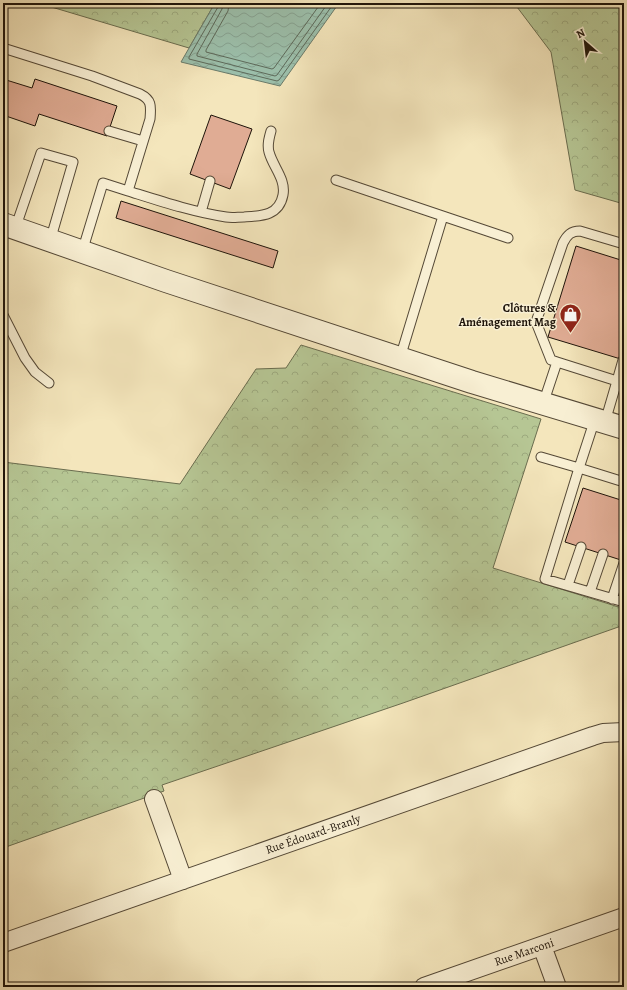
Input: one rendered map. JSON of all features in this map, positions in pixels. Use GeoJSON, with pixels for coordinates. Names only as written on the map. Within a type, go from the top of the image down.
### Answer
{"type":"FeatureCollection","features":[{"type":"Feature","properties":{"kind":"street"},"geometry":{"type":"LineString","coordinates":[[7,227],[50,240],[166,281],[400,359],[608,423]]}},
{"type":"Feature","properties":{"kind":"street","name":"Rue Édouard-Branly"},"geometry":{"type":"LineString","coordinates":[[3,943],[593,736],[603,733],[624,732]]}},
{"type":"Feature","properties":{"kind":"street"},"geometry":{"type":"LineString","coordinates":[[154,799],[183,880]]}},
{"type":"Feature","properties":{"kind":"street","name":"Rue Marconi"},"geometry":{"type":"LineString","coordinates":[[424,987],[624,917]]}},
{"type":"Feature","properties":{"kind":"street"},"geometry":{"type":"LineString","coordinates":[[542,946],[557,987]]}},
{"type":"Feature","properties":{"kind":"lane"},"geometry":{"type":"LineString","coordinates":[[3,48],[92,76],[146,97],[150,102],[150,119],[128,191]]}},
{"type":"Feature","properties":{"kind":"lane"},"geometry":{"type":"LineString","coordinates":[[109,131],[143,141]]}},
{"type":"Feature","properties":{"kind":"lane"},"geometry":{"type":"LineString","coordinates":[[82,252],[103,183],[201,212],[228,218],[258,216],[270,213],[279,206],[283,194],[282,179],[269,152],[268,141],[271,131]]}},
{"type":"Feature","properties":{"kind":"lane"},"geometry":{"type":"LineString","coordinates":[[7,227],[41,153],[73,162],[50,240]]}},
{"type":"Feature","properties":{"kind":"lane"},"geometry":{"type":"LineString","coordinates":[[336,180],[508,238]]}},
{"type":"Feature","properties":{"kind":"lane"},"geometry":{"type":"LineString","coordinates":[[201,212],[210,181]]}},
{"type":"Feature","properties":{"kind":"lane"},"geometry":{"type":"LineString","coordinates":[[400,359],[443,216]]}},
{"type":"Feature","properties":{"kind":"lane"},"geometry":{"type":"LineString","coordinates":[[621,380],[551,360],[536,322],[563,243],[570,233],[575,231],[580,232],[624,244]]}},
{"type":"Feature","properties":{"kind":"lane"},"geometry":{"type":"LineString","coordinates":[[3,315],[25,358],[35,372],[49,383]]}},
{"type":"Feature","properties":{"kind":"lane"},"geometry":{"type":"LineString","coordinates":[[623,360],[621,380],[608,423],[579,468],[545,579],[624,602]]}},
{"type":"Feature","properties":{"kind":"lane"},"geometry":{"type":"LineString","coordinates":[[543,404],[557,362]]}},
{"type":"Feature","properties":{"kind":"lane"},"geometry":{"type":"LineString","coordinates":[[541,457],[624,482]]}},
{"type":"Feature","properties":{"kind":"lane"},"geometry":{"type":"LineString","coordinates":[[568,585],[581,547]]}},
{"type":"Feature","properties":{"kind":"lane"},"geometry":{"type":"LineString","coordinates":[[590,592],[603,554]]}},
{"type":"Feature","properties":{"kind":"lane"},"geometry":{"type":"LineString","coordinates":[[612,599],[624,563]]}},
{"type":"Feature","properties":{"kind":"green space"},"geometry":{"type":"Polygon","coordinates":[[[38,3],[215,3],[189,48],[38,3]]]}},
{"type":"Feature","properties":{"kind":"green space"},"geometry":{"type":"Polygon","coordinates":[[[514,3],[624,3],[624,204],[575,190],[551,52],[514,3]]]}},
{"type":"Feature","properties":{"kind":"green space"},"geometry":{"type":"Polygon","coordinates":[[[301,345],[541,419],[493,568],[622,608],[624,625],[403,703],[162,785],[164,791],[3,848],[3,462],[180,484],[256,369],[286,368],[301,345]]]}},
{"type":"Feature","properties":{"kind":"water"},"geometry":{"type":"Polygon","coordinates":[[[215,3],[339,3],[280,86],[181,62],[215,3]]]}},
{"type":"Feature","properties":{"kind":"building"},"geometry":{"type":"Polygon","coordinates":[[[3,79],[32,88],[35,79],[117,106],[107,136],[39,114],[35,126],[3,115],[3,79]]]}},
{"type":"Feature","properties":{"kind":"building"},"geometry":{"type":"Polygon","coordinates":[[[211,115],[252,129],[230,189],[190,174],[211,115]]]}},
{"type":"Feature","properties":{"kind":"building"},"geometry":{"type":"Polygon","coordinates":[[[121,201],[278,251],[273,268],[116,218],[121,201]]]}},
{"type":"Feature","properties":{"kind":"building"},"geometry":{"type":"Polygon","coordinates":[[[576,246],[624,261],[624,360],[548,337],[576,246]]]}},
{"type":"Feature","properties":{"kind":"building"},"geometry":{"type":"Polygon","coordinates":[[[583,488],[624,501],[624,561],[565,542],[583,488]]]}},
{"type":"Feature","properties":{"kind":"place","name":"Clôtures & Aménagement Mag"},"geometry":{"type":"Point","coordinates":[571,334]}}]}
